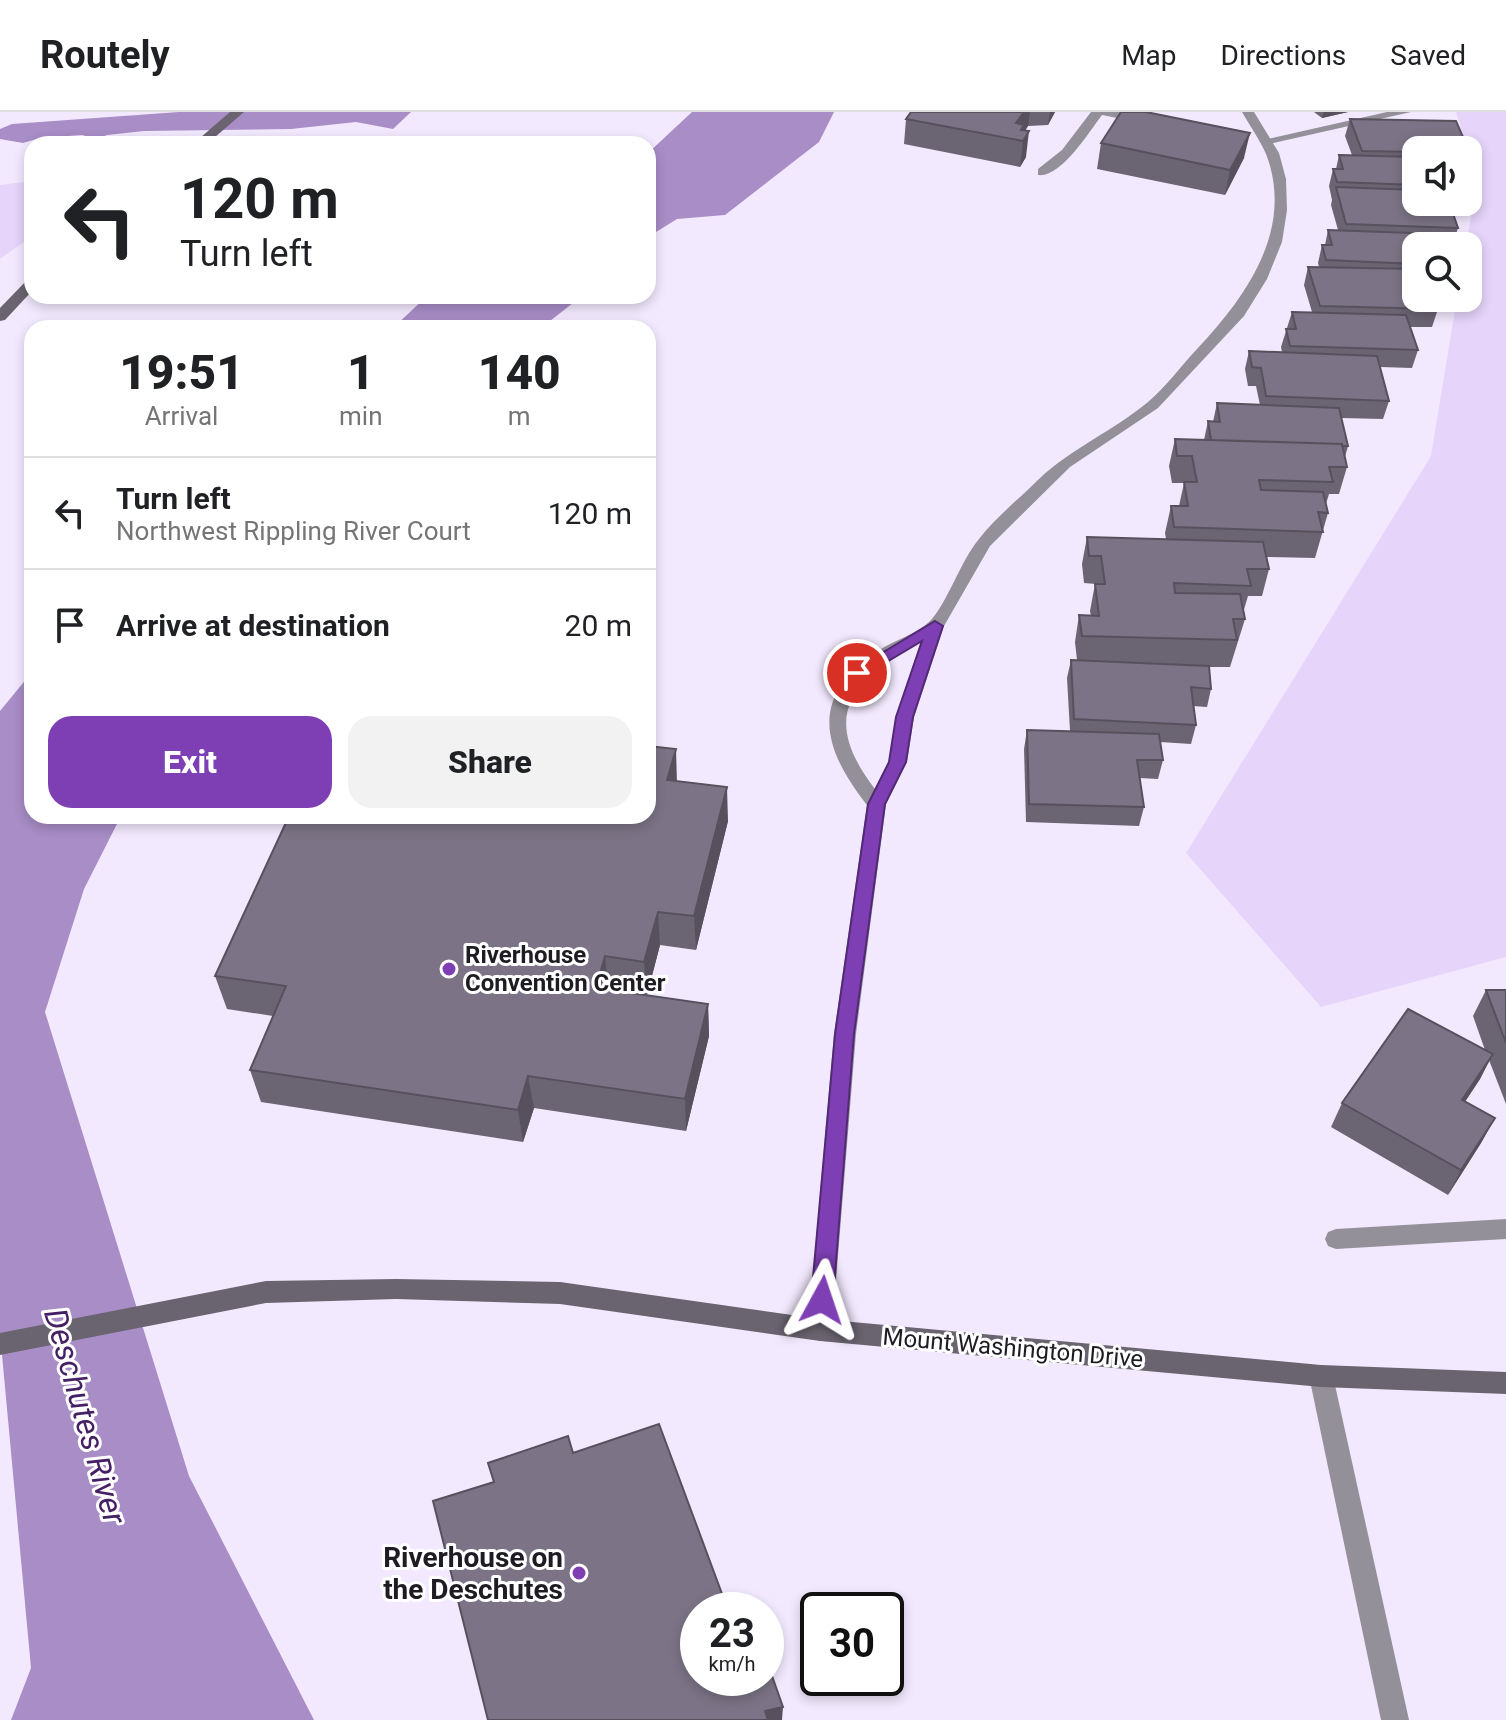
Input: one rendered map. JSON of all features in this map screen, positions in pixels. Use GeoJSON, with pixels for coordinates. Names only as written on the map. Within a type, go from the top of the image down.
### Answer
{"type":"FeatureCollection","features":[{"type":"Feature","properties":{"kind":"main road"},"geometry":{"type":"LineString","coordinates":[[210,136],[238,112]]}},
{"type":"Feature","properties":{"kind":"main road"},"geometry":{"type":"LineString","coordinates":[[0,297],[24,284]]}},
{"type":"Feature","properties":{"kind":"main road"},"geometry":{"type":"LineString","coordinates":[[0,317],[24,289]]}},
{"type":"Feature","properties":{"kind":"main road","name":"Mount Washington Drive"},"geometry":{"type":"LineString","coordinates":[[0,1344],[266,1292],[396,1289],[560,1293],[820,1330],[1321,1376],[1506,1383]]}},
{"type":"Feature","properties":{"kind":"street"},"geometry":{"type":"LineString","coordinates":[[1043,172],[1067,153],[1101,112],[1162,123]]}},
{"type":"Feature","properties":{"kind":"street"},"geometry":{"type":"LineString","coordinates":[[820,1330],[845,1034],[877,804],[898,762],[905,717],[935,626],[984,543],[1064,464],[1153,405],[1239,313],[1260,279],[1275,242],[1280,210],[1279,179],[1248,112]]}},
{"type":"Feature","properties":{"kind":"street"},"geometry":{"type":"LineString","coordinates":[[1258,135],[1405,112]]}},
{"type":"Feature","properties":{"kind":"street"},"geometry":{"type":"LineString","coordinates":[[877,804],[849,764],[836,727],[840,697],[857,673],[935,626]]}},
{"type":"Feature","properties":{"kind":"street"},"geometry":{"type":"LineString","coordinates":[[1336,1239],[1506,1229]]}},
{"type":"Feature","properties":{"kind":"street"},"geometry":{"type":"LineString","coordinates":[[1321,1376],[1395,1720]]}},
{"type":"Feature","properties":{"kind":"shaded area"},"geometry":{"type":"Polygon","coordinates":[[[1456,112],[1506,112],[1506,957],[1321,1007],[1186,853],[1431,456],[1455,312],[1482,312],[1482,232],[1468,232],[1471,216],[1482,216],[1482,136],[1463,136],[1456,112]]]}},
{"type":"Feature","properties":{"kind":"shaded area"},"geometry":{"type":"Polygon","coordinates":[[[24,182],[24,242],[0,259],[0,185],[24,182]]]}},
{"type":"Feature","properties":{"kind":"water"},"geometry":{"type":"Polygon","coordinates":[[[179,112],[411,112],[393,129],[356,122],[291,129],[24,136],[23,143],[0,139],[0,129],[12,124],[179,112]]]}},
{"type":"Feature","properties":{"kind":"water"},"geometry":{"type":"Polygon","coordinates":[[[692,112],[834,112],[819,142],[725,215],[677,219],[656,232],[656,146],[692,112]]]}},
{"type":"Feature","properties":{"kind":"water"},"geometry":{"type":"Polygon","coordinates":[[[418,304],[572,304],[551,320],[402,320],[418,304]]]}},
{"type":"Feature","properties":{"kind":"water","name":"Deschutes River"},"geometry":{"type":"Polygon","coordinates":[[[24,682],[24,824],[117,824],[84,889],[45,1012],[189,1476],[314,1720],[11,1720],[31,1668],[0,1333],[0,711],[24,682]]]}},
{"type":"Feature","properties":{"kind":"building"},"geometry":{"type":"Polygon","coordinates":[[[911,112],[1024,112],[1016,123],[1024,125],[1021,130],[1029,131],[1023,141],[906,119],[911,112]]]}},
{"type":"Feature","properties":{"kind":"building"},"geometry":{"type":"Polygon","coordinates":[[[1121,112],[1146,112],[1250,133],[1230,170],[1101,143],[1121,112]]]}},
{"type":"Feature","properties":{"kind":"building"},"geometry":{"type":"Polygon","coordinates":[[[1350,119],[1456,121],[1463,136],[1402,136],[1402,152],[1362,151],[1350,119]]]}},
{"type":"Feature","properties":{"kind":"building"},"geometry":{"type":"Polygon","coordinates":[[[1339,155],[1402,157],[1402,184],[1337,182],[1333,169],[1343,169],[1339,155]]]}},
{"type":"Feature","properties":{"kind":"building"},"geometry":{"type":"Polygon","coordinates":[[[1336,187],[1402,189],[1402,216],[1454,216],[1458,228],[1346,224],[1336,187]]]}},
{"type":"Feature","properties":{"kind":"building"},"geometry":{"type":"Polygon","coordinates":[[[1328,230],[1402,233],[1402,263],[1326,260],[1322,245],[1332,245],[1328,230]]]}},
{"type":"Feature","properties":{"kind":"building"},"geometry":{"type":"Polygon","coordinates":[[[1308,267],[1402,269],[1402,308],[1320,306],[1308,267]]]}},
{"type":"Feature","properties":{"kind":"building"},"geometry":{"type":"Polygon","coordinates":[[[1292,312],[1406,315],[1418,350],[1290,346],[1286,329],[1296,329],[1292,312]]]}},
{"type":"Feature","properties":{"kind":"building"},"geometry":{"type":"Polygon","coordinates":[[[1249,351],[1377,356],[1389,401],[1266,396],[1261,368],[1252,367],[1249,351]]]}},
{"type":"Feature","properties":{"kind":"building"},"geometry":{"type":"Polygon","coordinates":[[[1217,403],[1339,408],[1348,446],[1211,440],[1208,421],[1220,422],[1217,403]]]}},
{"type":"Feature","properties":{"kind":"building"},"geometry":{"type":"Polygon","coordinates":[[[1175,439],[1342,444],[1347,467],[1329,467],[1333,482],[1259,480],[1261,490],[1323,492],[1328,513],[1318,512],[1323,532],[1174,527],[1171,506],[1188,506],[1184,482],[1197,482],[1192,456],[1177,456],[1175,439]]]}},
{"type":"Feature","properties":{"kind":"building"},"geometry":{"type":"Polygon","coordinates":[[[1087,537],[1263,542],[1269,569],[1247,569],[1251,586],[1174,583],[1175,593],[1240,594],[1245,619],[1233,619],[1237,640],[1082,636],[1079,615],[1099,616],[1095,584],[1105,584],[1101,556],[1089,556],[1087,537]]]}},
{"type":"Feature","properties":{"kind":"building"},"geometry":{"type":"Polygon","coordinates":[[[1071,660],[1209,666],[1211,689],[1191,687],[1196,725],[1074,719],[1071,660]]]}},
{"type":"Feature","properties":{"kind":"building"},"geometry":{"type":"Polygon","coordinates":[[[1027,730],[1159,734],[1163,760],[1137,760],[1144,807],[1029,804],[1027,730]]]}},
{"type":"Feature","properties":{"kind":"building","name":"Riverhouse Convention Center"},"geometry":{"type":"Polygon","coordinates":[[[656,747],[676,749],[667,780],[727,787],[694,916],[658,912],[644,962],[605,956],[596,988],[708,1004],[685,1099],[528,1076],[518,1110],[250,1070],[286,986],[215,976],[285,824],[656,824],[656,747]]]}},
{"type":"Feature","properties":{"kind":"building"},"geometry":{"type":"Polygon","coordinates":[[[1486,990],[1506,990],[1506,1043],[1486,990]]]}},
{"type":"Feature","properties":{"kind":"building"},"geometry":{"type":"Polygon","coordinates":[[[1408,1009],[1493,1054],[1462,1100],[1495,1118],[1461,1170],[1342,1103],[1408,1009]]]}},
{"type":"Feature","properties":{"kind":"building","name":"Riverhouse on the Deschutes"},"geometry":{"type":"Polygon","coordinates":[[[659,1424],[721,1592],[680,1592],[680,1696],[779,1696],[783,1707],[765,1711],[768,1720],[488,1720],[433,1501],[494,1482],[488,1463],[568,1436],[573,1453],[659,1424]]]}},
{"type":"Feature","properties":{"kind":"place","name":"Riverhouse Convention Center"},"geometry":{"type":"Point","coordinates":[449,969]}},
{"type":"Feature","properties":{"kind":"place","name":"Riverhouse on the Deschutes"},"geometry":{"type":"Point","coordinates":[579,1573]}},
{"type":"Feature","properties":{"kind":"route"},"geometry":{"type":"LineString","coordinates":[[822,1300],[845,1034],[877,804],[898,762],[905,717],[935,626],[857,673]]}}]}
